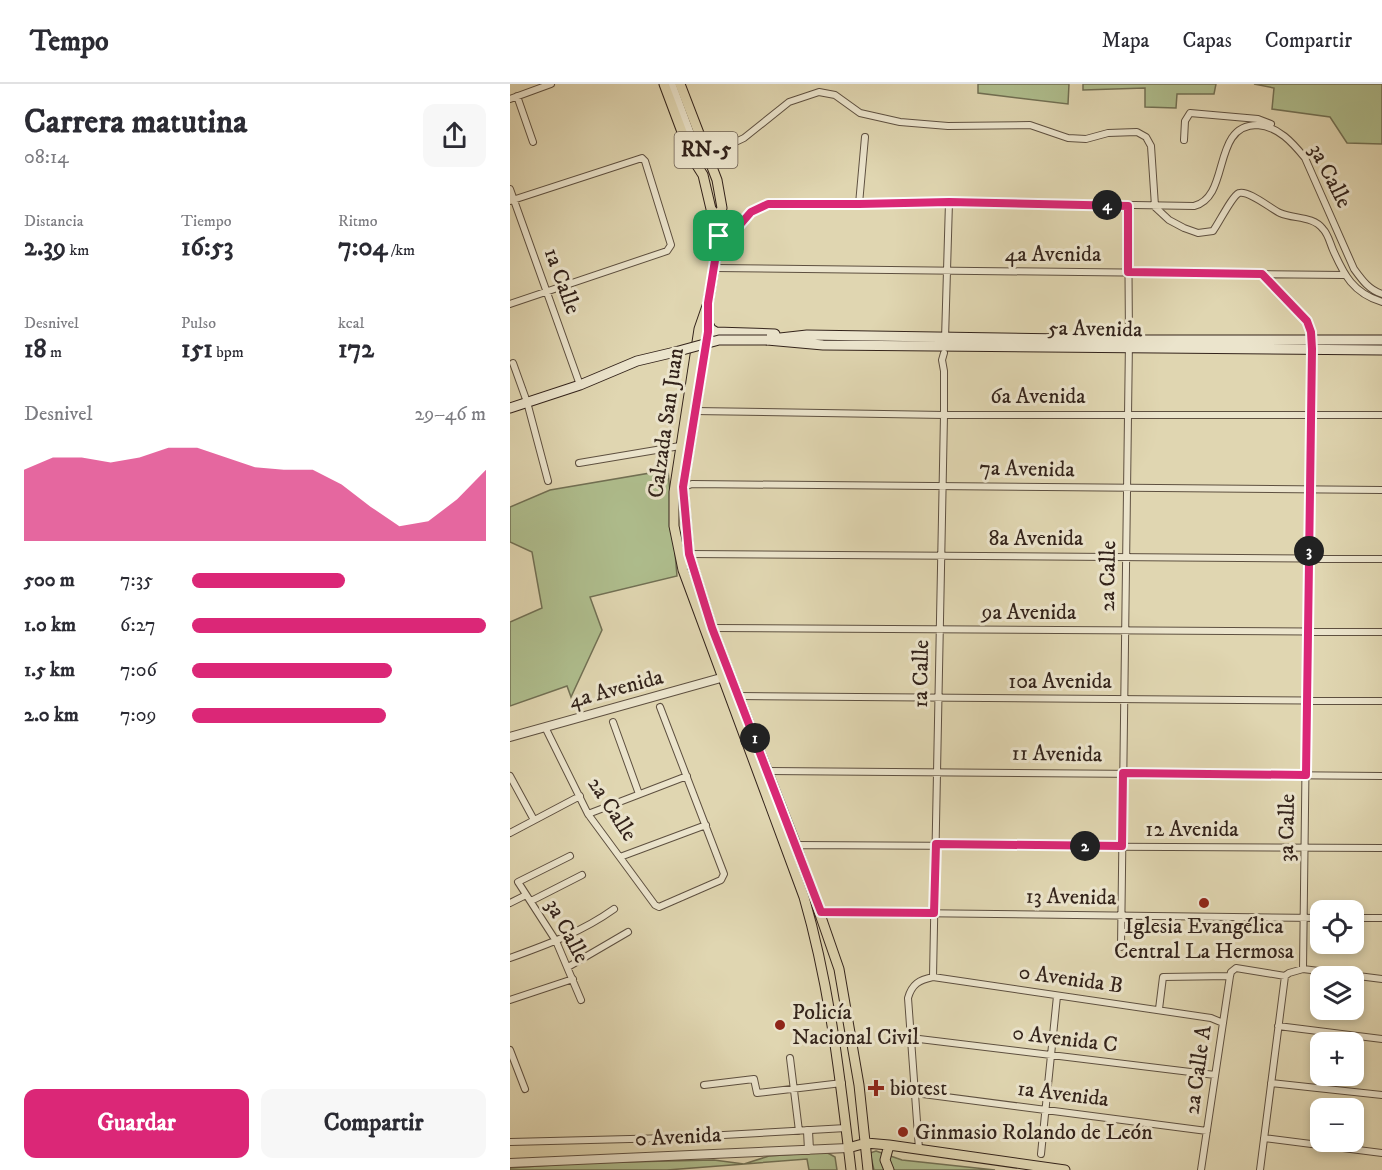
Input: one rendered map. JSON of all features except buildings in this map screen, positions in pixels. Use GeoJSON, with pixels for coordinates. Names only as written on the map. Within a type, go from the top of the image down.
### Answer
{"type":"FeatureCollection","features":[{"type":"Feature","properties":{"kind":"main road","name":"Calzada San Juan"},"geometry":{"type":"LineString","coordinates":[[665,84],[691,156],[698,165],[708,189],[711,209],[718,217]]}},
{"type":"Feature","properties":{"kind":"main road"},"geometry":{"type":"LineString","coordinates":[[665,84],[675,96],[697,154],[698,165]]}},
{"type":"Feature","properties":{"kind":"main road","name":"Calzada San Juan"},"geometry":{"type":"LineString","coordinates":[[680,84],[708,155],[723,208],[718,217],[719,236],[714,268],[708,303],[699,329],[680,446],[674,526],[682,570],[726,677],[804,897],[814,933],[826,984],[842,1083],[851,1170]]}},
{"type":"Feature","properties":{"kind":"main road","name":"Calzada San Juan"},"geometry":{"type":"LineString","coordinates":[[708,303],[705,349],[678,490],[689,554],[726,677]]}},
{"type":"Feature","properties":{"kind":"main road","name":"5a Avenida"},"geometry":{"type":"LineString","coordinates":[[708,323],[716,332],[807,340]]}},
{"type":"Feature","properties":{"kind":"main road","name":"5a Avenida"},"geometry":{"type":"LineString","coordinates":[[510,408],[638,361],[728,339],[945,346],[1312,344],[1382,340]]}},
{"type":"Feature","properties":{"kind":"main road","name":"5a Avenida"},"geometry":{"type":"LineString","coordinates":[[705,349],[714,344],[734,341],[807,340]]}},
{"type":"Feature","properties":{"kind":"main road","name":"5a Avenida"},"geometry":{"type":"LineString","coordinates":[[1312,344],[1382,350]]}},
{"type":"Feature","properties":{"kind":"main road","name":"Calzada San Juan"},"geometry":{"type":"LineString","coordinates":[[734,699],[746,714],[821,912],[839,969],[859,1085],[868,1170]]}},
{"type":"Feature","properties":{"kind":"main road"},"geometry":{"type":"LineString","coordinates":[[814,933],[821,936],[827,946],[831,961],[839,969]]}},
{"type":"Feature","properties":{"kind":"main road"},"geometry":{"type":"LineString","coordinates":[[848,1148],[866,1143],[889,1145],[1065,1170]]}},
{"type":"Feature","properties":{"kind":"main road"},"geometry":{"type":"LineString","coordinates":[[889,1145],[885,1160],[889,1170]]}},
{"type":"Feature","properties":{"kind":"street"},"geometry":{"type":"LineString","coordinates":[[533,142],[513,97],[551,84]]}},
{"type":"Feature","properties":{"kind":"street"},"geometry":{"type":"LineString","coordinates":[[708,155],[744,138],[789,102],[819,93],[835,95],[860,113],[900,122],[948,126],[1030,125],[1077,139],[1108,133],[1137,132],[1146,136],[1151,147],[1155,206],[1168,220],[1198,233],[1213,231],[1223,218],[1232,199],[1239,193],[1246,194],[1281,214],[1318,224],[1325,230],[1344,275],[1370,298],[1382,302]]}},
{"type":"Feature","properties":{"kind":"street"},"geometry":{"type":"LineString","coordinates":[[1184,140],[1186,118],[1194,113],[1258,118],[1276,128],[1279,133]]}},
{"type":"Feature","properties":{"kind":"street","name":"3a Calle"},"geometry":{"type":"LineString","coordinates":[[1155,206],[1203,204],[1211,195],[1226,150],[1234,135],[1243,127],[1263,125],[1279,133],[1305,158],[1354,269],[1374,292],[1382,294]]}},
{"type":"Feature","properties":{"kind":"street"},"geometry":{"type":"LineString","coordinates":[[859,204],[865,137]]}},
{"type":"Feature","properties":{"kind":"street"},"geometry":{"type":"LineString","coordinates":[[510,304],[670,249],[671,245],[645,161],[642,158],[512,200]]}},
{"type":"Feature","properties":{"kind":"street","name":"1a Calle"},"geometry":{"type":"LineString","coordinates":[[510,189],[512,200],[580,384]]}},
{"type":"Feature","properties":{"kind":"street"},"geometry":{"type":"LineString","coordinates":[[719,236],[731,235],[751,212],[768,204],[949,202],[1155,206]]}},
{"type":"Feature","properties":{"kind":"street","name":"1a Calle"},"geometry":{"type":"LineString","coordinates":[[933,977],[943,486],[944,371],[942,366],[945,346],[949,202]]}},
{"type":"Feature","properties":{"kind":"street","name":"2a Calle"},"geometry":{"type":"LineString","coordinates":[[1121,947],[1129,344],[1128,206]]}},
{"type":"Feature","properties":{"kind":"street","name":"4a Avenida"},"geometry":{"type":"LineString","coordinates":[[714,268],[947,273],[1128,272],[1344,275]]}},
{"type":"Feature","properties":{"kind":"street","name":"3a Calle"},"geometry":{"type":"LineString","coordinates":[[1262,274],[1307,321],[1312,344],[1303,969]]}},
{"type":"Feature","properties":{"kind":"street"},"geometry":{"type":"LineString","coordinates":[[513,363],[527,402],[548,481]]}},
{"type":"Feature","properties":{"kind":"street","name":"6a Avenida"},"geometry":{"type":"LineString","coordinates":[[694,411],[944,415],[1382,415]]}},
{"type":"Feature","properties":{"kind":"street"},"geometry":{"type":"LineString","coordinates":[[579,463],[680,446]]}},
{"type":"Feature","properties":{"kind":"street","name":"7a Avenida"},"geometry":{"type":"LineString","coordinates":[[678,490],[692,484],[1382,490]]}},
{"type":"Feature","properties":{"kind":"street","name":"8a Avenida"},"geometry":{"type":"LineString","coordinates":[[689,554],[1382,559]]}},
{"type":"Feature","properties":{"kind":"street","name":"9a Avenida"},"geometry":{"type":"LineString","coordinates":[[712,628],[1382,632]]}},
{"type":"Feature","properties":{"kind":"street","name":"4a Avenida"},"geometry":{"type":"LineString","coordinates":[[511,735],[726,677]]}},
{"type":"Feature","properties":{"kind":"street","name":"10a Avenida"},"geometry":{"type":"LineString","coordinates":[[734,699],[1382,701]]}},
{"type":"Feature","properties":{"kind":"street"},"geometry":{"type":"LineString","coordinates":[[620,856],[706,825],[660,707]]}},
{"type":"Feature","properties":{"kind":"street"},"geometry":{"type":"LineString","coordinates":[[613,722],[639,794]]}},
{"type":"Feature","properties":{"kind":"street","name":"2a Calle"},"geometry":{"type":"LineString","coordinates":[[545,727],[588,814],[657,906],[724,878],[706,825]]}},
{"type":"Feature","properties":{"kind":"street","name":"11 Avenida"},"geometry":{"type":"LineString","coordinates":[[768,771],[1382,776]]}},
{"type":"Feature","properties":{"kind":"street"},"geometry":{"type":"LineString","coordinates":[[510,776],[534,820]]}},
{"type":"Feature","properties":{"kind":"street"},"geometry":{"type":"LineString","coordinates":[[588,814],[687,776]]}},
{"type":"Feature","properties":{"kind":"street"},"geometry":{"type":"LineString","coordinates":[[510,833],[579,796]]}},
{"type":"Feature","properties":{"kind":"street","name":"12 Avenida"},"geometry":{"type":"LineString","coordinates":[[786,849],[796,844],[1382,848]]}},
{"type":"Feature","properties":{"kind":"street","name":"3a Calle"},"geometry":{"type":"LineString","coordinates":[[570,856],[518,882],[556,941],[581,1000]]}},
{"type":"Feature","properties":{"kind":"street"},"geometry":{"type":"LineString","coordinates":[[531,901],[582,875]]}},
{"type":"Feature","properties":{"kind":"street"},"geometry":{"type":"LineString","coordinates":[[510,903],[526,895]]}},
{"type":"Feature","properties":{"kind":"street"},"geometry":{"type":"LineString","coordinates":[[510,958],[556,941],[599,920],[614,909]]}},
{"type":"Feature","properties":{"kind":"street","name":"13 Avenida"},"geometry":{"type":"LineString","coordinates":[[821,912],[1310,917]]}},
{"type":"Feature","properties":{"kind":"street"},"geometry":{"type":"LineString","coordinates":[[1364,918],[1382,918]]}},
{"type":"Feature","properties":{"kind":"street"},"geometry":{"type":"LineString","coordinates":[[568,967],[628,932]]}},
{"type":"Feature","properties":{"kind":"street"},"geometry":{"type":"LineString","coordinates":[[1159,1009],[1162,977],[1230,976],[1236,968],[1285,976],[1303,969],[1382,979]]}},
{"type":"Feature","properties":{"kind":"street","name":"2a Calle A"},"geometry":{"type":"LineString","coordinates":[[1201,1170],[1230,976]]}},
{"type":"Feature","properties":{"kind":"street"},"geometry":{"type":"LineString","coordinates":[[1260,1170],[1285,976]]}},
{"type":"Feature","properties":{"kind":"street","name":"0 Avenida B"},"geometry":{"type":"LineString","coordinates":[[911,1038],[908,998],[914,984],[933,977],[1159,1009],[1211,1018],[1223,1023]]}},
{"type":"Feature","properties":{"kind":"street"},"geometry":{"type":"LineString","coordinates":[[510,1000],[573,979]]}},
{"type":"Feature","properties":{"kind":"street"},"geometry":{"type":"LineString","coordinates":[[1041,1154],[1057,996]]}},
{"type":"Feature","properties":{"kind":"street"},"geometry":{"type":"LineString","coordinates":[[1278,1026],[1382,1039]]}},
{"type":"Feature","properties":{"kind":"street"},"geometry":{"type":"LineString","coordinates":[[911,1038],[919,1149]]}},
{"type":"Feature","properties":{"kind":"street","name":"0 Avenida C"},"geometry":{"type":"LineString","coordinates":[[911,1038],[1215,1075]]}},
{"type":"Feature","properties":{"kind":"street"},"geometry":{"type":"LineString","coordinates":[[510,1050],[525,1089]]}},
{"type":"Feature","properties":{"kind":"street"},"geometry":{"type":"LineString","coordinates":[[790,1058],[792,1089],[799,1131]]}},
{"type":"Feature","properties":{"kind":"street"},"geometry":{"type":"LineString","coordinates":[[704,1085],[754,1079],[757,1093],[842,1083]]}},
{"type":"Feature","properties":{"kind":"street"},"geometry":{"type":"LineString","coordinates":[[1271,1083],[1382,1095]]}},
{"type":"Feature","properties":{"kind":"street","name":"1a Avenida"},"geometry":{"type":"LineString","coordinates":[[915,1093],[1207,1131]]}},
{"type":"Feature","properties":{"kind":"street"},"geometry":{"type":"LineString","coordinates":[[510,1142],[670,1138],[846,1128]]}},
{"type":"Feature","properties":{"kind":"street"},"geometry":{"type":"LineString","coordinates":[[808,1131],[809,1150]]}},
{"type":"Feature","properties":{"kind":"street"},"geometry":{"type":"LineString","coordinates":[[1264,1138],[1382,1153]]}},
{"type":"Feature","properties":{"kind":"street","name":"0 Avenida"},"geometry":{"type":"LineString","coordinates":[[510,1163],[848,1148]]}},
{"type":"Feature","properties":{"kind":"green space"},"geometry":{"type":"Polygon","coordinates":[[[978,84],[1069,84],[1068,104],[978,93],[978,84]]]}},
{"type":"Feature","properties":{"kind":"green space"},"geometry":{"type":"Polygon","coordinates":[[[1083,84],[1216,84],[1214,94],[1177,94],[1176,108],[1145,107],[1145,88],[1083,90],[1083,84]]]}},
{"type":"Feature","properties":{"kind":"green space"},"geometry":{"type":"Polygon","coordinates":[[[1254,84],[1382,84],[1382,144],[1347,143],[1330,117],[1272,109],[1274,88],[1254,84]]]}},
{"type":"Feature","properties":{"kind":"green space"},"geometry":{"type":"Polygon","coordinates":[[[668,470],[677,576],[590,597],[602,630],[571,697],[567,686],[510,706],[510,622],[542,608],[532,552],[510,542],[510,507],[550,490],[668,470]]]}},
{"type":"Feature","properties":{"kind":"green space"},"geometry":{"type":"Polygon","coordinates":[[[876,1151],[902,1160],[995,1170],[874,1170],[870,1153],[876,1151]]]}},
{"type":"Feature","properties":{"kind":"green space"},"geometry":{"type":"Polygon","coordinates":[[[826,1152],[835,1157],[837,1170],[809,1170],[807,1159],[744,1164],[769,1156],[826,1152]]]}},
{"type":"Feature","properties":{"kind":"green space"},"geometry":{"type":"Polygon","coordinates":[[[714,1160],[744,1164],[667,1170],[510,1170],[510,1168],[581,1163],[714,1160]]]}},
{"type":"Feature","properties":{"kind":"place","name":"Iglesia Evangélica Central La Hermosa"},"geometry":{"type":"Point","coordinates":[1204,903]}},
{"type":"Feature","properties":{"kind":"place","name":"Policía Nacional Civil"},"geometry":{"type":"Point","coordinates":[780,1025]}},
{"type":"Feature","properties":{"kind":"place","name":"biotest"},"geometry":{"type":"Point","coordinates":[876,1088]}},
{"type":"Feature","properties":{"kind":"place","name":"Ginmasio Rolando de León"},"geometry":{"type":"Point","coordinates":[903,1132]}},
{"type":"Feature","properties":{"kind":"route"},"geometry":{"type":"LineString","coordinates":[[949,202],[1128,206],[1128,272],[1262,274],[1307,321],[1311,332],[1312,415],[1306,775],[1123,773],[1122,846],[936,844],[934,913],[821,912],[712,628],[689,554],[683,487],[708,332],[708,303],[719,236],[731,235],[751,212],[768,204],[949,202]]}}]}
